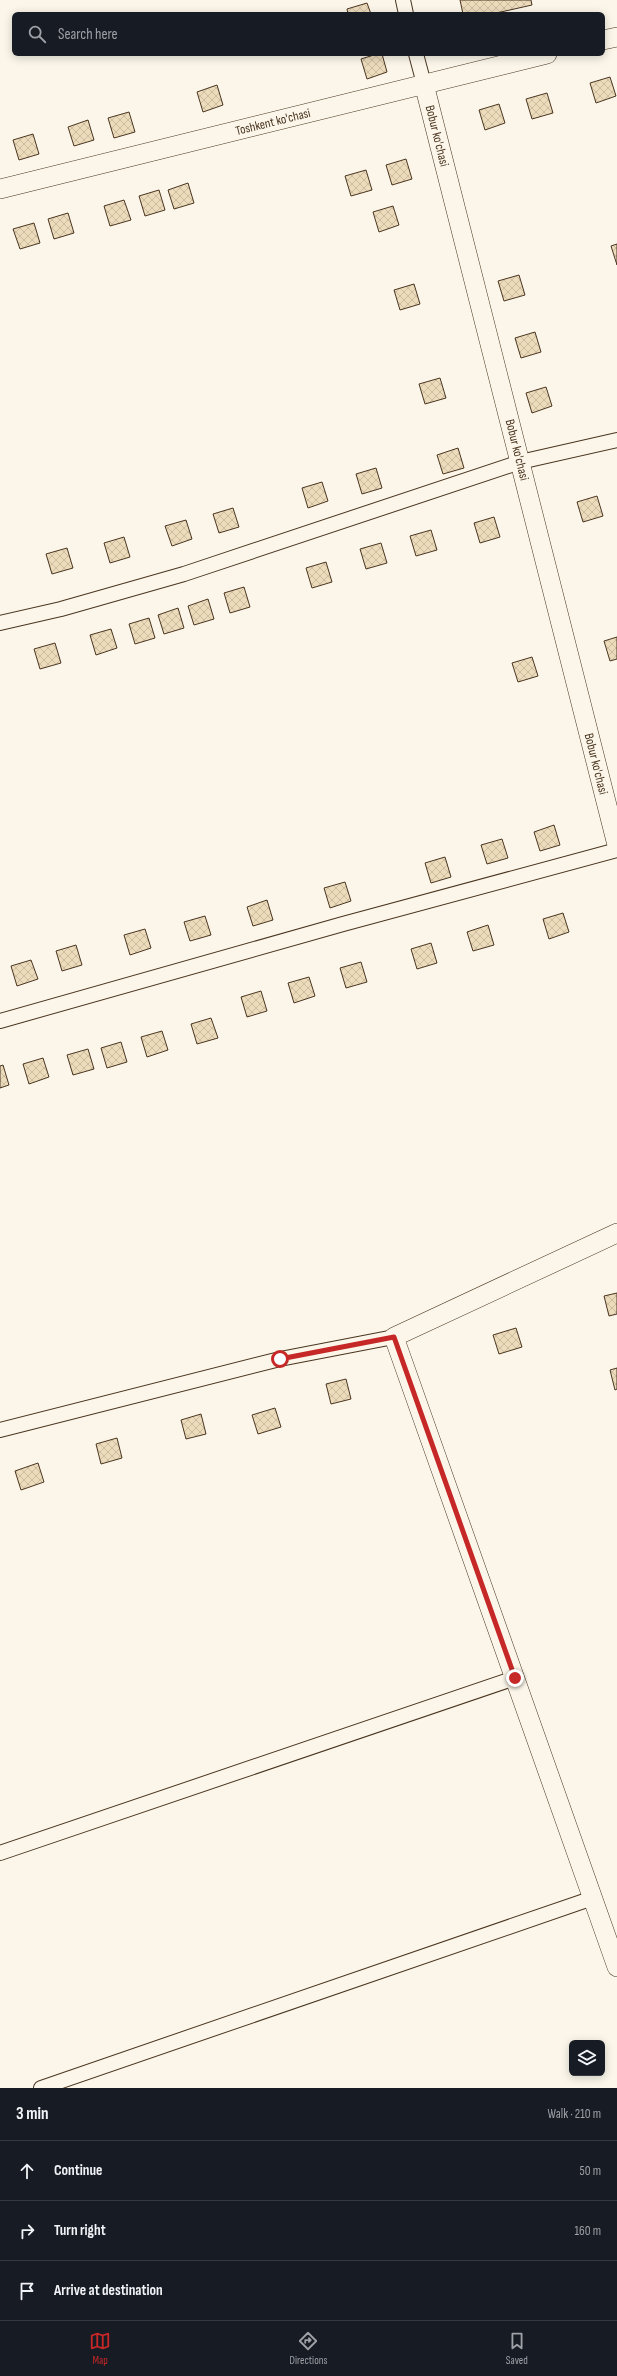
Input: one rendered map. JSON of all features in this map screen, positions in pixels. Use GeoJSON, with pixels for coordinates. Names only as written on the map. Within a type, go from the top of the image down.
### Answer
{"type":"FeatureCollection","features":[{"type":"Feature","properties":{"kind":"street"},"geometry":{"type":"LineString","coordinates":[[403,0],[406,12]]}},
{"type":"Feature","properties":{"kind":"street"},"geometry":{"type":"LineString","coordinates":[[605,40],[617,37]]}},
{"type":"Feature","properties":{"kind":"street","name":"Bobur ko'chasi"},"geometry":{"type":"LineString","coordinates":[[417,56],[617,845]]}},
{"type":"Feature","properties":{"kind":"street","name":"Toshkent ko'chasi"},"geometry":{"type":"LineString","coordinates":[[0,189],[539,56]]}},
{"type":"Feature","properties":{"kind":"street"},"geometry":{"type":"LineString","coordinates":[[0,623],[60,609],[184,574],[520,462],[617,440]]}},
{"type":"Feature","properties":{"kind":"street"},"geometry":{"type":"LineString","coordinates":[[0,1021],[343,924],[617,850]]}},
{"type":"Feature","properties":{"kind":"street"},"geometry":{"type":"LineString","coordinates":[[0,1430],[280,1359],[394,1337],[617,1233]]}},
{"type":"Feature","properties":{"kind":"street"},"geometry":{"type":"LineString","coordinates":[[394,1337],[617,1968]]}},
{"type":"Feature","properties":{"kind":"street"},"geometry":{"type":"LineString","coordinates":[[0,1852],[515,1678]]}},
{"type":"Feature","properties":{"kind":"street"},"geometry":{"type":"LineString","coordinates":[[41,2088],[592,1898]]}},
{"type":"Feature","properties":{"kind":"building"},"geometry":{"type":"Polygon","coordinates":[[[460,0],[531,0],[532,5],[501,12],[463,12],[460,0]]]}},
{"type":"Feature","properties":{"kind":"building"},"geometry":{"type":"Polygon","coordinates":[[[367,3],[370,12],[348,12],[347,9],[367,3]]]}},
{"type":"Feature","properties":{"kind":"building"},"geometry":{"type":"Polygon","coordinates":[[[371,56],[383,56],[387,72],[367,79],[361,59],[371,56]]]}},
{"type":"Feature","properties":{"kind":"building"},"geometry":{"type":"Polygon","coordinates":[[[610,77],[616,96],[596,103],[590,83],[610,77]]]}},
{"type":"Feature","properties":{"kind":"building"},"geometry":{"type":"Polygon","coordinates":[[[217,85],[223,105],[203,112],[197,92],[217,85]]]}},
{"type":"Feature","properties":{"kind":"building"},"geometry":{"type":"Polygon","coordinates":[[[547,93],[553,113],[532,119],[526,99],[547,93]]]}},
{"type":"Feature","properties":{"kind":"building"},"geometry":{"type":"Polygon","coordinates":[[[499,104],[505,123],[485,130],[479,110],[499,104]]]}},
{"type":"Feature","properties":{"kind":"building"},"geometry":{"type":"Polygon","coordinates":[[[129,112],[135,132],[114,138],[108,118],[129,112]]]}},
{"type":"Feature","properties":{"kind":"building"},"geometry":{"type":"Polygon","coordinates":[[[88,120],[94,140],[74,146],[68,127],[88,120]]]}},
{"type":"Feature","properties":{"kind":"building"},"geometry":{"type":"Polygon","coordinates":[[[33,134],[39,154],[19,160],[13,140],[33,134]]]}},
{"type":"Feature","properties":{"kind":"building"},"geometry":{"type":"Polygon","coordinates":[[[406,159],[412,179],[392,185],[386,165],[406,159]]]}},
{"type":"Feature","properties":{"kind":"building"},"geometry":{"type":"Polygon","coordinates":[[[366,170],[372,190],[351,196],[345,176],[366,170]]]}},
{"type":"Feature","properties":{"kind":"building"},"geometry":{"type":"Polygon","coordinates":[[[188,183],[194,203],[174,209],[168,190],[188,183]]]}},
{"type":"Feature","properties":{"kind":"building"},"geometry":{"type":"Polygon","coordinates":[[[159,190],[165,210],[145,216],[139,196],[159,190]]]}},
{"type":"Feature","properties":{"kind":"building"},"geometry":{"type":"Polygon","coordinates":[[[124,200],[131,220],[110,226],[104,206],[124,200]]]}},
{"type":"Feature","properties":{"kind":"building"},"geometry":{"type":"Polygon","coordinates":[[[393,206],[399,225],[379,232],[373,212],[393,206]]]}},
{"type":"Feature","properties":{"kind":"building"},"geometry":{"type":"Polygon","coordinates":[[[68,213],[74,233],[54,239],[48,219],[68,213]]]}},
{"type":"Feature","properties":{"kind":"building"},"geometry":{"type":"Polygon","coordinates":[[[34,223],[40,243],[20,249],[13,229],[34,223]]]}},
{"type":"Feature","properties":{"kind":"building"},"geometry":{"type":"Polygon","coordinates":[[[617,244],[617,265],[611,246],[617,244]]]}},
{"type":"Feature","properties":{"kind":"building"},"geometry":{"type":"Polygon","coordinates":[[[519,275],[525,295],[504,301],[498,281],[519,275]]]}},
{"type":"Feature","properties":{"kind":"building"},"geometry":{"type":"Polygon","coordinates":[[[414,284],[420,304],[400,310],[394,290],[414,284]]]}},
{"type":"Feature","properties":{"kind":"building"},"geometry":{"type":"Polygon","coordinates":[[[535,332],[541,352],[521,358],[515,338],[535,332]]]}},
{"type":"Feature","properties":{"kind":"building"},"geometry":{"type":"Polygon","coordinates":[[[440,378],[446,398],[425,404],[419,384],[440,378]]]}},
{"type":"Feature","properties":{"kind":"building"},"geometry":{"type":"Polygon","coordinates":[[[546,387],[552,406],[532,413],[526,393],[546,387]]]}},
{"type":"Feature","properties":{"kind":"building"},"geometry":{"type":"Polygon","coordinates":[[[458,448],[464,468],[443,474],[437,455],[458,448]]]}},
{"type":"Feature","properties":{"kind":"building"},"geometry":{"type":"Polygon","coordinates":[[[376,468],[382,488],[362,494],[356,474],[376,468]]]}},
{"type":"Feature","properties":{"kind":"building"},"geometry":{"type":"Polygon","coordinates":[[[322,482],[328,501],[308,508],[302,488],[322,482]]]}},
{"type":"Feature","properties":{"kind":"building"},"geometry":{"type":"Polygon","coordinates":[[[597,496],[603,516],[583,522],[577,502],[597,496]]]}},
{"type":"Feature","properties":{"kind":"building"},"geometry":{"type":"Polygon","coordinates":[[[233,508],[239,527],[219,533],[213,514],[233,508]]]}},
{"type":"Feature","properties":{"kind":"building"},"geometry":{"type":"Polygon","coordinates":[[[494,517],[500,537],[480,543],[474,523],[494,517]]]}},
{"type":"Feature","properties":{"kind":"building"},"geometry":{"type":"Polygon","coordinates":[[[186,520],[192,539],[172,546],[165,526],[186,520]]]}},
{"type":"Feature","properties":{"kind":"building"},"geometry":{"type":"Polygon","coordinates":[[[431,530],[437,550],[416,556],[410,536],[431,530]]]}},
{"type":"Feature","properties":{"kind":"building"},"geometry":{"type":"Polygon","coordinates":[[[124,537],[130,557],[110,563],[104,543],[124,537]]]}},
{"type":"Feature","properties":{"kind":"building"},"geometry":{"type":"Polygon","coordinates":[[[381,543],[387,563],[366,569],[360,549],[381,543]]]}},
{"type":"Feature","properties":{"kind":"building"},"geometry":{"type":"Polygon","coordinates":[[[67,548],[73,568],[52,574],[46,554],[67,548]]]}},
{"type":"Feature","properties":{"kind":"building"},"geometry":{"type":"Polygon","coordinates":[[[326,562],[332,582],[312,588],[306,568],[326,562]]]}},
{"type":"Feature","properties":{"kind":"building"},"geometry":{"type":"Polygon","coordinates":[[[244,587],[250,607],[230,613],[224,593],[244,587]]]}},
{"type":"Feature","properties":{"kind":"building"},"geometry":{"type":"Polygon","coordinates":[[[208,599],[214,619],[194,625],[188,606],[208,599]]]}},
{"type":"Feature","properties":{"kind":"building"},"geometry":{"type":"Polygon","coordinates":[[[178,608],[184,628],[164,634],[158,615],[178,608]]]}},
{"type":"Feature","properties":{"kind":"building"},"geometry":{"type":"Polygon","coordinates":[[[149,618],[155,638],[135,644],[129,624],[149,618]]]}},
{"type":"Feature","properties":{"kind":"building"},"geometry":{"type":"Polygon","coordinates":[[[111,629],[117,648],[96,655],[90,635],[111,629]]]}},
{"type":"Feature","properties":{"kind":"building"},"geometry":{"type":"Polygon","coordinates":[[[617,637],[617,659],[610,661],[604,641],[617,637]]]}},
{"type":"Feature","properties":{"kind":"building"},"geometry":{"type":"Polygon","coordinates":[[[55,643],[61,663],[40,669],[34,649],[55,643]]]}},
{"type":"Feature","properties":{"kind":"building"},"geometry":{"type":"Polygon","coordinates":[[[532,657],[538,676],[518,682],[512,663],[532,657]]]}},
{"type":"Feature","properties":{"kind":"building"},"geometry":{"type":"Polygon","coordinates":[[[554,825],[560,845],[540,851],[534,832],[554,825]]]}},
{"type":"Feature","properties":{"kind":"building"},"geometry":{"type":"Polygon","coordinates":[[[502,839],[508,858],[487,864],[481,845],[502,839]]]}},
{"type":"Feature","properties":{"kind":"building"},"geometry":{"type":"Polygon","coordinates":[[[445,857],[451,877],[431,883],[425,863],[445,857]]]}},
{"type":"Feature","properties":{"kind":"building"},"geometry":{"type":"Polygon","coordinates":[[[345,882],[351,901],[330,908],[324,888],[345,882]]]}},
{"type":"Feature","properties":{"kind":"building"},"geometry":{"type":"Polygon","coordinates":[[[267,900],[273,920],[253,926],[247,907],[267,900]]]}},
{"type":"Feature","properties":{"kind":"building"},"geometry":{"type":"Polygon","coordinates":[[[563,913],[569,932],[549,939],[543,919],[563,913]]]}},
{"type":"Feature","properties":{"kind":"building"},"geometry":{"type":"Polygon","coordinates":[[[205,916],[211,935],[190,941],[184,922],[205,916]]]}},
{"type":"Feature","properties":{"kind":"building"},"geometry":{"type":"Polygon","coordinates":[[[488,925],[494,945],[473,951],[467,932],[488,925]]]}},
{"type":"Feature","properties":{"kind":"building"},"geometry":{"type":"Polygon","coordinates":[[[145,929],[151,948],[130,955],[124,935],[145,929]]]}},
{"type":"Feature","properties":{"kind":"building"},"geometry":{"type":"Polygon","coordinates":[[[431,943],[437,963],[417,969],[411,949],[431,943]]]}},
{"type":"Feature","properties":{"kind":"building"},"geometry":{"type":"Polygon","coordinates":[[[76,945],[82,965],[62,971],[56,951],[76,945]]]}},
{"type":"Feature","properties":{"kind":"building"},"geometry":{"type":"Polygon","coordinates":[[[31,960],[38,979],[17,986],[11,966],[31,960]]]}},
{"type":"Feature","properties":{"kind":"building"},"geometry":{"type":"Polygon","coordinates":[[[361,962],[367,982],[346,988],[340,968],[361,962]]]}},
{"type":"Feature","properties":{"kind":"building"},"geometry":{"type":"Polygon","coordinates":[[[309,977],[315,996],[294,1003],[288,983],[309,977]]]}},
{"type":"Feature","properties":{"kind":"building"},"geometry":{"type":"Polygon","coordinates":[[[261,991],[267,1011],[247,1017],[241,997],[261,991]]]}},
{"type":"Feature","properties":{"kind":"building"},"geometry":{"type":"Polygon","coordinates":[[[211,1018],[218,1038],[197,1044],[191,1024],[211,1018]]]}},
{"type":"Feature","properties":{"kind":"building"},"geometry":{"type":"Polygon","coordinates":[[[162,1031],[168,1050],[147,1057],[141,1037],[162,1031]]]}},
{"type":"Feature","properties":{"kind":"building"},"geometry":{"type":"Polygon","coordinates":[[[121,1042],[127,1062],[107,1068],[101,1048],[121,1042]]]}},
{"type":"Feature","properties":{"kind":"building"},"geometry":{"type":"Polygon","coordinates":[[[88,1049],[94,1069],[73,1075],[67,1055],[88,1049]]]}},
{"type":"Feature","properties":{"kind":"building"},"geometry":{"type":"Polygon","coordinates":[[[43,1058],[49,1077],[29,1084],[23,1064],[43,1058]]]}},
{"type":"Feature","properties":{"kind":"building"},"geometry":{"type":"Polygon","coordinates":[[[3,1065],[9,1085],[0,1088],[0,1066],[3,1065]]]}},
{"type":"Feature","properties":{"kind":"building"},"geometry":{"type":"Polygon","coordinates":[[[617,1293],[617,1314],[609,1316],[604,1296],[617,1293]]]}},
{"type":"Feature","properties":{"kind":"building"},"geometry":{"type":"Polygon","coordinates":[[[516,1328],[522,1347],[499,1354],[493,1335],[516,1328]]]}},
{"type":"Feature","properties":{"kind":"building"},"geometry":{"type":"Polygon","coordinates":[[[617,1368],[617,1389],[615,1390],[610,1370],[617,1368]]]}},
{"type":"Feature","properties":{"kind":"building"},"geometry":{"type":"Polygon","coordinates":[[[346,1379],[351,1399],[331,1404],[326,1384],[346,1379]]]}},
{"type":"Feature","properties":{"kind":"building"},"geometry":{"type":"Polygon","coordinates":[[[275,1408],[281,1427],[258,1434],[252,1415],[275,1408]]]}},
{"type":"Feature","properties":{"kind":"building"},"geometry":{"type":"Polygon","coordinates":[[[201,1414],[206,1434],[186,1439],[181,1420],[201,1414]]]}},
{"type":"Feature","properties":{"kind":"building"},"geometry":{"type":"Polygon","coordinates":[[[117,1438],[122,1458],[101,1464],[96,1444],[117,1438]]]}},
{"type":"Feature","properties":{"kind":"building"},"geometry":{"type":"Polygon","coordinates":[[[38,1463],[44,1482],[21,1490],[15,1471],[38,1463]]]}},
{"type":"Feature","properties":{"kind":"route"},"geometry":{"type":"LineString","coordinates":[[280,1359],[394,1337],[515,1678]]}}]}
